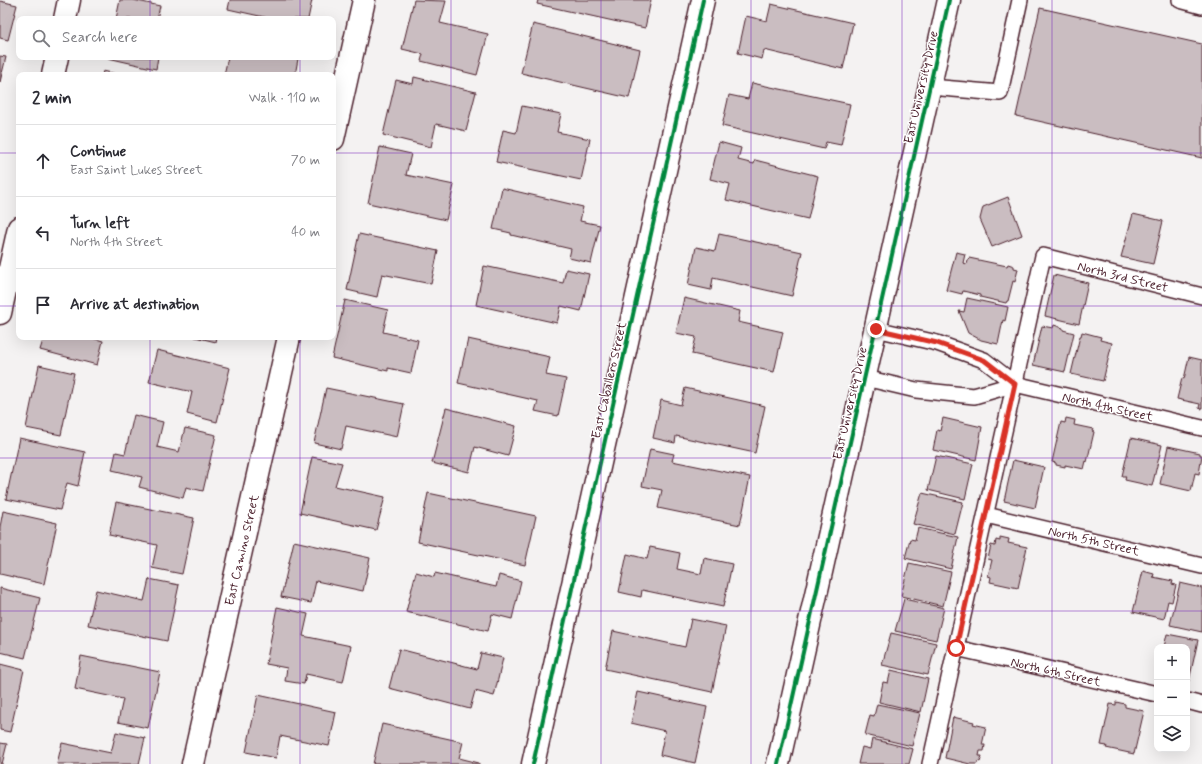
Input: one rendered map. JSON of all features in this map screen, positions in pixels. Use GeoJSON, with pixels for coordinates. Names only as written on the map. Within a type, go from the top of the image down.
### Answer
{"type":"FeatureCollection","features":[{"type":"Feature","properties":{"kind":"street"},"geometry":{"type":"LineString","coordinates":[[66,16],[69,0]]}},
{"type":"Feature","properties":{"kind":"street"},"geometry":{"type":"LineString","coordinates":[[336,126],[364,0]]}},
{"type":"Feature","properties":{"kind":"street","name":"East Caballero Street"},"geometry":{"type":"LineString","coordinates":[[532,764],[703,0]]}},
{"type":"Feature","properties":{"kind":"street","name":"East University Drive"},"geometry":{"type":"LineString","coordinates":[[778,764],[949,0]]}},
{"type":"Feature","properties":{"kind":"street"},"geometry":{"type":"LineString","coordinates":[[54,72],[56,60]]}},
{"type":"Feature","properties":{"kind":"street"},"geometry":{"type":"LineString","coordinates":[[0,313],[16,241]]}},
{"type":"Feature","properties":{"kind":"street","name":"East Camino Street"},"geometry":{"type":"LineString","coordinates":[[193,764],[288,340]]}},
{"type":"Feature","properties":{"kind":"lane"},"geometry":{"type":"LineString","coordinates":[[930,87],[1000,93],[1020,0]]}},
{"type":"Feature","properties":{"kind":"lane"},"geometry":{"type":"LineString","coordinates":[[1180,0],[1202,6]]}},
{"type":"Feature","properties":{"kind":"lane","name":"North 3rd Street"},"geometry":{"type":"LineString","coordinates":[[1015,384],[1043,256],[1202,296]]}},
{"type":"Feature","properties":{"kind":"lane","name":"North 4th Street"},"geometry":{"type":"LineString","coordinates":[[876,329],[937,343],[984,360],[1015,384],[1202,428]]}},
{"type":"Feature","properties":{"kind":"lane","name":"North 4th Street"},"geometry":{"type":"LineString","coordinates":[[864,378],[916,390],[974,396],[1015,384]]}},
{"type":"Feature","properties":{"kind":"lane"},"geometry":{"type":"LineString","coordinates":[[930,764],[1015,384]]}},
{"type":"Feature","properties":{"kind":"lane","name":"North 5th Street"},"geometry":{"type":"LineString","coordinates":[[986,515],[1202,566]]}},
{"type":"Feature","properties":{"kind":"lane","name":"North 6th Street"},"geometry":{"type":"LineString","coordinates":[[956,648],[1154,693]]}},
{"type":"Feature","properties":{"kind":"lane"},"geometry":{"type":"LineString","coordinates":[[1190,702],[1202,705]]}},
{"type":"Feature","properties":{"kind":"building"},"geometry":{"type":"Polygon","coordinates":[[[120,0],[133,0],[160,6],[158,16],[117,16],[120,0]]]}},
{"type":"Feature","properties":{"kind":"building"},"geometry":{"type":"Polygon","coordinates":[[[230,0],[312,0],[309,16],[260,16],[228,9],[230,0]]]}},
{"type":"Feature","properties":{"kind":"building"},"geometry":{"type":"Polygon","coordinates":[[[414,0],[446,1],[440,23],[488,34],[477,75],[421,61],[423,54],[402,49],[414,0]]]}},
{"type":"Feature","properties":{"kind":"building"},"geometry":{"type":"Polygon","coordinates":[[[538,0],[651,0],[645,28],[537,4],[538,0]]]}},
{"type":"Feature","properties":{"kind":"building"},"geometry":{"type":"Polygon","coordinates":[[[0,1],[17,5],[8,40],[0,38],[0,1]]]}},
{"type":"Feature","properties":{"kind":"building"},"geometry":{"type":"Polygon","coordinates":[[[771,4],[853,23],[843,69],[764,50],[762,59],[738,53],[746,16],[767,21],[771,4]]]}},
{"type":"Feature","properties":{"kind":"building"},"geometry":{"type":"Polygon","coordinates":[[[1040,8],[1202,44],[1202,158],[1016,116],[1040,8]]]}},
{"type":"Feature","properties":{"kind":"building"},"geometry":{"type":"Polygon","coordinates":[[[533,24],[640,50],[629,98],[521,73],[533,24]]]}},
{"type":"Feature","properties":{"kind":"building"},"geometry":{"type":"Polygon","coordinates":[[[0,56],[6,57],[0,82],[0,56]]]}},
{"type":"Feature","properties":{"kind":"building"},"geometry":{"type":"Polygon","coordinates":[[[117,60],[158,60],[156,69],[117,60]]]}},
{"type":"Feature","properties":{"kind":"building"},"geometry":{"type":"Polygon","coordinates":[[[227,60],[298,60],[296,72],[225,72],[227,60]]]}},
{"type":"Feature","properties":{"kind":"building"},"geometry":{"type":"Polygon","coordinates":[[[414,77],[476,92],[466,131],[436,124],[431,147],[383,135],[396,80],[413,84],[414,77]]]}},
{"type":"Feature","properties":{"kind":"building"},"geometry":{"type":"Polygon","coordinates":[[[752,83],[850,104],[841,145],[826,142],[824,149],[722,126],[729,95],[748,99],[752,83]]]}},
{"type":"Feature","properties":{"kind":"building"},"geometry":{"type":"Polygon","coordinates":[[[522,106],[561,114],[557,132],[590,139],[581,180],[496,162],[503,130],[516,133],[522,106]]]}},
{"type":"Feature","properties":{"kind":"building"},"geometry":{"type":"Polygon","coordinates":[[[719,142],[741,148],[738,160],[754,164],[755,160],[818,176],[808,219],[726,200],[730,184],[710,179],[719,142]]]}},
{"type":"Feature","properties":{"kind":"building"},"geometry":{"type":"Polygon","coordinates":[[[380,147],[411,154],[406,175],[454,185],[446,220],[368,203],[380,147]]]}},
{"type":"Feature","properties":{"kind":"building"},"geometry":{"type":"Polygon","coordinates":[[[502,188],[583,207],[580,221],[600,225],[591,263],[569,258],[571,249],[511,235],[511,233],[493,229],[502,188]]]}},
{"type":"Feature","properties":{"kind":"building"},"geometry":{"type":"Polygon","coordinates":[[[1008,197],[1022,235],[992,247],[980,219],[983,207],[1008,197]]]}},
{"type":"Feature","properties":{"kind":"building"},"geometry":{"type":"Polygon","coordinates":[[[1133,214],[1163,221],[1153,264],[1121,257],[1133,214]]]}},
{"type":"Feature","properties":{"kind":"building"},"geometry":{"type":"Polygon","coordinates":[[[359,234],[438,251],[431,284],[382,274],[377,297],[347,290],[359,234]]]}},
{"type":"Feature","properties":{"kind":"building"},"geometry":{"type":"Polygon","coordinates":[[[719,234],[802,252],[792,296],[713,278],[711,290],[688,285],[696,247],[715,251],[719,234]]]}},
{"type":"Feature","properties":{"kind":"building"},"geometry":{"type":"Polygon","coordinates":[[[956,252],[965,254],[963,263],[967,264],[969,258],[1007,266],[1008,264],[1018,269],[1008,301],[1006,303],[980,297],[980,295],[963,291],[962,294],[946,290],[956,252]]]}},
{"type":"Feature","properties":{"kind":"building"},"geometry":{"type":"Polygon","coordinates":[[[484,266],[563,283],[566,269],[589,274],[581,311],[561,306],[557,323],[476,305],[484,266]]]}},
{"type":"Feature","properties":{"kind":"building"},"geometry":{"type":"Polygon","coordinates":[[[1054,275],[1088,283],[1079,324],[1045,316],[1054,275]]]}},
{"type":"Feature","properties":{"kind":"building"},"geometry":{"type":"Polygon","coordinates":[[[684,298],[740,311],[738,322],[783,332],[774,372],[692,354],[696,337],[676,333],[684,298]]]}},
{"type":"Feature","properties":{"kind":"building"},"geometry":{"type":"Polygon","coordinates":[[[967,298],[1008,307],[1005,321],[1003,320],[998,344],[981,340],[968,333],[959,311],[964,312],[967,298]]]}},
{"type":"Feature","properties":{"kind":"building"},"geometry":{"type":"Polygon","coordinates":[[[345,300],[388,310],[383,332],[418,340],[411,373],[388,368],[388,371],[332,358],[345,300]]]}},
{"type":"Feature","properties":{"kind":"building"},"geometry":{"type":"Polygon","coordinates":[[[1054,325],[1063,328],[1063,330],[1074,333],[1065,372],[1033,365],[1042,326],[1053,328],[1054,325]]]}},
{"type":"Feature","properties":{"kind":"building"},"geometry":{"type":"Polygon","coordinates":[[[1082,332],[1101,337],[1100,340],[1112,343],[1103,381],[1071,374],[1082,332]]]}},
{"type":"Feature","properties":{"kind":"building"},"geometry":{"type":"Polygon","coordinates":[[[468,339],[550,357],[546,375],[566,379],[558,416],[535,411],[538,401],[458,383],[468,339]]]}},
{"type":"Feature","properties":{"kind":"building"},"geometry":{"type":"Polygon","coordinates":[[[43,340],[103,341],[97,365],[40,350],[43,340]]]}},
{"type":"Feature","properties":{"kind":"building"},"geometry":{"type":"Polygon","coordinates":[[[157,350],[230,368],[217,422],[187,414],[192,392],[149,382],[157,350]]]}},
{"type":"Feature","properties":{"kind":"building"},"geometry":{"type":"Polygon","coordinates":[[[1189,357],[1202,360],[1202,409],[1199,408],[1200,404],[1177,399],[1182,378],[1184,379],[1189,357]]]}},
{"type":"Feature","properties":{"kind":"building"},"geometry":{"type":"Polygon","coordinates":[[[39,365],[74,373],[61,435],[26,428],[39,365]]]}},
{"type":"Feature","properties":{"kind":"building"},"geometry":{"type":"Polygon","coordinates":[[[326,388],[404,404],[397,437],[346,426],[341,449],[314,443],[326,388]]]}},
{"type":"Feature","properties":{"kind":"building"},"geometry":{"type":"Polygon","coordinates":[[[685,388],[765,406],[755,453],[676,436],[675,443],[653,438],[661,400],[681,405],[685,388]]]}},
{"type":"Feature","properties":{"kind":"building"},"geometry":{"type":"Polygon","coordinates":[[[446,408],[516,426],[508,456],[475,447],[469,472],[432,463],[446,408]]]}},
{"type":"Feature","properties":{"kind":"building"},"geometry":{"type":"Polygon","coordinates":[[[134,415],[163,422],[157,447],[179,452],[185,428],[216,435],[203,491],[186,487],[183,498],[139,487],[142,477],[112,470],[116,452],[125,454],[134,415]]]}},
{"type":"Feature","properties":{"kind":"building"},"geometry":{"type":"Polygon","coordinates":[[[943,418],[982,427],[976,460],[933,450],[937,430],[940,431],[943,418]]]}},
{"type":"Feature","properties":{"kind":"building"},"geometry":{"type":"Polygon","coordinates":[[[1066,418],[1075,420],[1074,425],[1093,429],[1092,431],[1094,432],[1084,469],[1065,465],[1065,467],[1056,465],[1056,463],[1052,462],[1061,422],[1065,423],[1066,418]]]}},
{"type":"Feature","properties":{"kind":"building"},"geometry":{"type":"Polygon","coordinates":[[[19,438],[85,452],[78,486],[67,483],[60,510],[6,499],[19,438]]]}},
{"type":"Feature","properties":{"kind":"building"},"geometry":{"type":"Polygon","coordinates":[[[1131,438],[1162,445],[1152,486],[1125,480],[1126,476],[1122,476],[1131,438]]]}},
{"type":"Feature","properties":{"kind":"building"},"geometry":{"type":"Polygon","coordinates":[[[1168,446],[1200,453],[1200,455],[1202,455],[1199,474],[1195,473],[1191,491],[1160,484],[1168,446]]]}},
{"type":"Feature","properties":{"kind":"building"},"geometry":{"type":"Polygon","coordinates":[[[650,449],[674,454],[672,461],[750,477],[740,525],[658,508],[662,490],[642,486],[650,449]]]}},
{"type":"Feature","properties":{"kind":"building"},"geometry":{"type":"Polygon","coordinates":[[[936,456],[973,464],[965,499],[928,490],[936,456]]]}},
{"type":"Feature","properties":{"kind":"building"},"geometry":{"type":"Polygon","coordinates":[[[312,457],[342,463],[335,486],[385,497],[376,530],[300,513],[312,457]]]}},
{"type":"Feature","properties":{"kind":"building"},"geometry":{"type":"Polygon","coordinates":[[[1013,460],[1044,467],[1035,508],[1004,501],[1013,460]]]}},
{"type":"Feature","properties":{"kind":"building"},"geometry":{"type":"Polygon","coordinates":[[[428,493],[536,516],[525,565],[418,542],[428,493]]]}},
{"type":"Feature","properties":{"kind":"building"},"geometry":{"type":"Polygon","coordinates":[[[922,493],[963,502],[955,534],[913,524],[922,493]]]}},
{"type":"Feature","properties":{"kind":"building"},"geometry":{"type":"Polygon","coordinates":[[[116,502],[194,518],[182,574],[152,568],[157,545],[109,535],[116,502]]]}},
{"type":"Feature","properties":{"kind":"building"},"geometry":{"type":"Polygon","coordinates":[[[3,511],[57,523],[44,584],[0,574],[0,527],[3,511]]]}},
{"type":"Feature","properties":{"kind":"building"},"geometry":{"type":"Polygon","coordinates":[[[918,528],[958,537],[951,569],[905,558],[910,539],[915,540],[918,528]]]}},
{"type":"Feature","properties":{"kind":"building"},"geometry":{"type":"Polygon","coordinates":[[[1000,537],[1009,539],[1008,543],[1027,547],[1018,588],[990,582],[991,577],[988,576],[992,560],[988,559],[991,545],[995,546],[996,540],[1000,541],[1000,537]]]}},
{"type":"Feature","properties":{"kind":"building"},"geometry":{"type":"Polygon","coordinates":[[[294,541],[370,558],[363,591],[316,581],[311,603],[281,597],[294,541]]]}},
{"type":"Feature","properties":{"kind":"building"},"geometry":{"type":"Polygon","coordinates":[[[650,547],[680,553],[677,569],[701,574],[704,558],[732,564],[723,607],[642,590],[641,597],[619,592],[627,554],[647,559],[650,547]]]}},
{"type":"Feature","properties":{"kind":"building"},"geometry":{"type":"Polygon","coordinates":[[[909,563],[951,572],[943,606],[901,596],[909,563]]]}},
{"type":"Feature","properties":{"kind":"building"},"geometry":{"type":"Polygon","coordinates":[[[1143,571],[1154,574],[1153,577],[1173,581],[1172,584],[1176,585],[1172,602],[1168,601],[1164,619],[1133,612],[1143,571]]]}},
{"type":"Feature","properties":{"kind":"building"},"geometry":{"type":"Polygon","coordinates":[[[416,572],[434,577],[435,573],[496,587],[499,575],[521,581],[512,619],[492,614],[488,631],[406,612],[416,572]]]}},
{"type":"Feature","properties":{"kind":"building"},"geometry":{"type":"Polygon","coordinates":[[[149,579],[179,585],[167,641],[88,625],[96,590],[144,601],[149,579]]]}},
{"type":"Feature","properties":{"kind":"building"},"geometry":{"type":"Polygon","coordinates":[[[1180,583],[1202,588],[1202,632],[1170,625],[1180,583]]]}},
{"type":"Feature","properties":{"kind":"building"},"geometry":{"type":"Polygon","coordinates":[[[0,588],[40,598],[25,658],[0,652],[0,588]]]}},
{"type":"Feature","properties":{"kind":"building"},"geometry":{"type":"Polygon","coordinates":[[[904,599],[944,608],[936,640],[895,631],[904,599]]]}},
{"type":"Feature","properties":{"kind":"building"},"geometry":{"type":"Polygon","coordinates":[[[277,607],[308,614],[303,636],[351,646],[343,682],[306,674],[304,684],[285,681],[287,668],[266,664],[277,607]]]}},
{"type":"Feature","properties":{"kind":"building"},"geometry":{"type":"Polygon","coordinates":[[[691,619],[726,626],[712,692],[605,669],[613,631],[685,647],[691,619]]]}},
{"type":"Feature","properties":{"kind":"building"},"geometry":{"type":"Polygon","coordinates":[[[891,633],[936,643],[928,675],[882,665],[891,633]]]}},
{"type":"Feature","properties":{"kind":"building"},"geometry":{"type":"Polygon","coordinates":[[[1167,634],[1198,640],[1190,676],[1190,644],[1165,644],[1167,634]]]}},
{"type":"Feature","properties":{"kind":"building"},"geometry":{"type":"Polygon","coordinates":[[[399,649],[477,669],[481,653],[503,658],[494,696],[475,691],[470,709],[389,688],[399,649]]]}},
{"type":"Feature","properties":{"kind":"building"},"geometry":{"type":"Polygon","coordinates":[[[81,656],[160,672],[148,728],[118,722],[123,699],[75,689],[81,656]]]}},
{"type":"Feature","properties":{"kind":"building"},"geometry":{"type":"Polygon","coordinates":[[[0,664],[24,670],[10,732],[0,730],[0,664]]]}},
{"type":"Feature","properties":{"kind":"building"},"geometry":{"type":"Polygon","coordinates":[[[891,670],[928,679],[921,712],[879,702],[883,682],[888,683],[891,670]]]}},
{"type":"Feature","properties":{"kind":"building"},"geometry":{"type":"Polygon","coordinates":[[[638,692],[707,707],[695,763],[660,755],[665,731],[631,723],[638,692]]]}},
{"type":"Feature","properties":{"kind":"building"},"geometry":{"type":"Polygon","coordinates":[[[258,695],[336,712],[329,746],[280,736],[276,758],[246,752],[258,695]]]}},
{"type":"Feature","properties":{"kind":"building"},"geometry":{"type":"Polygon","coordinates":[[[1116,702],[1125,704],[1125,707],[1144,711],[1134,754],[1106,748],[1107,746],[1101,745],[1110,704],[1116,705],[1116,702]]]}},
{"type":"Feature","properties":{"kind":"building"},"geometry":{"type":"Polygon","coordinates":[[[877,704],[920,713],[912,746],[865,735],[870,715],[874,716],[877,704]]]}},
{"type":"Feature","properties":{"kind":"building"},"geometry":{"type":"Polygon","coordinates":[[[953,717],[974,722],[973,724],[986,727],[982,745],[985,745],[984,751],[980,751],[979,756],[982,756],[980,762],[978,761],[977,764],[970,764],[945,758],[953,717]]]}},
{"type":"Feature","properties":{"kind":"building"},"geometry":{"type":"Polygon","coordinates":[[[382,724],[463,742],[459,758],[479,764],[373,764],[382,724]]]}},
{"type":"Feature","properties":{"kind":"building"},"geometry":{"type":"Polygon","coordinates":[[[116,732],[145,738],[139,764],[57,764],[62,743],[111,753],[116,732]]]}},
{"type":"Feature","properties":{"kind":"building"},"geometry":{"type":"Polygon","coordinates":[[[872,739],[913,749],[909,764],[858,764],[862,747],[870,749],[872,739]]]}},
{"type":"Feature","properties":{"kind":"building"},"geometry":{"type":"Polygon","coordinates":[[[0,743],[7,744],[2,764],[0,764],[0,743]]]}},
{"type":"Feature","properties":{"kind":"cycle path"},"geometry":{"type":"LineString","coordinates":[[533,764],[703,0]]}},
{"type":"Feature","properties":{"kind":"cycle path"},"geometry":{"type":"LineString","coordinates":[[778,764],[949,0]]}},
{"type":"Feature","properties":{"kind":"route"},"geometry":{"type":"LineString","coordinates":[[876,329],[937,343],[984,360],[1015,384],[956,648]]}}]}
